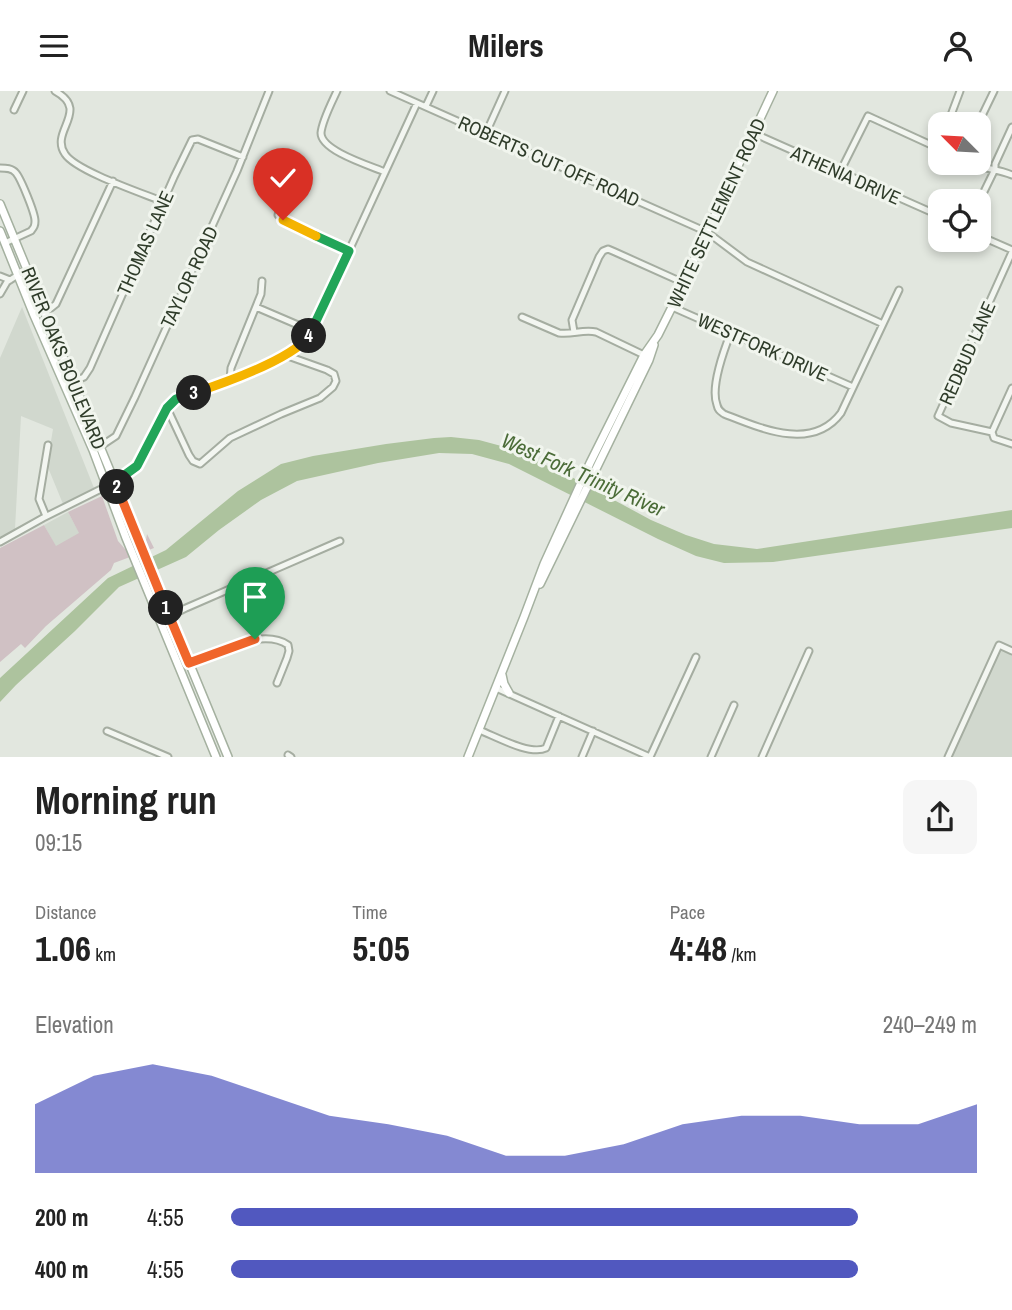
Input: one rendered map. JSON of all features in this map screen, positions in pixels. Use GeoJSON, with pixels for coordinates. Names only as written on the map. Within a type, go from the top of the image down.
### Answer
{"type":"FeatureCollection","features":[{"type":"Feature","properties":{"kind":"main road","name":"WHITE SETTLEMENT ROAD"},"geometry":{"type":"LineString","coordinates":[[468,757],[524,617],[569,515],[672,307],[773,91]]}},
{"type":"Feature","properties":{"kind":"main road","name":"RIVER OAKS BOULEVARD"},"geometry":{"type":"LineString","coordinates":[[0,204],[74,382],[111,484],[136,534],[228,757]]}},
{"type":"Feature","properties":{"kind":"main road","name":"RIVER OAKS BOULEVARD"},"geometry":{"type":"LineString","coordinates":[[0,231],[65,386],[97,449]]}},
{"type":"Feature","properties":{"kind":"main road","name":"WHITE SETTLEMENT ROAD"},"geometry":{"type":"LineString","coordinates":[[640,371],[644,355],[658,335]]}},
{"type":"Feature","properties":{"kind":"main road","name":"RIVER OAKS BOULEVARD"},"geometry":{"type":"LineString","coordinates":[[111,484],[126,538],[216,757]]}},
{"type":"Feature","properties":{"kind":"main road"},"geometry":{"type":"LineString","coordinates":[[502,674],[509,693]]}},
{"type":"Feature","properties":{"kind":"street"},"geometry":{"type":"LineString","coordinates":[[14,110],[23,91]]}},
{"type":"Feature","properties":{"kind":"street"},"geometry":{"type":"LineString","coordinates":[[55,91],[64,96],[71,107],[61,147],[66,156],[113,181],[164,202]]}},
{"type":"Feature","properties":{"kind":"street","name":"TAYLOR ROAD"},"geometry":{"type":"LineString","coordinates":[[97,449],[116,436],[197,262],[270,91]]}},
{"type":"Feature","properties":{"kind":"street"},"geometry":{"type":"LineString","coordinates":[[337,91],[322,129],[324,142],[338,152],[385,172]]}},
{"type":"Feature","properties":{"kind":"street","name":"ROBERTS CUT OFF ROAD"},"geometry":{"type":"LineString","coordinates":[[390,91],[707,232],[747,262],[883,324]]}},
{"type":"Feature","properties":{"kind":"street"},"geometry":{"type":"LineString","coordinates":[[426,107],[433,91]]}},
{"type":"Feature","properties":{"kind":"street"},"geometry":{"type":"LineString","coordinates":[[486,133],[505,91]]}},
{"type":"Feature","properties":{"kind":"street"},"geometry":{"type":"LineString","coordinates":[[952,112],[960,91]]}},
{"type":"Feature","properties":{"kind":"street"},"geometry":{"type":"LineString","coordinates":[[983,112],[993,91]]}},
{"type":"Feature","properties":{"kind":"street"},"geometry":{"type":"LineString","coordinates":[[0,542],[111,484],[137,466],[167,408],[176,399],[230,380],[301,346],[312,331],[417,103]]}},
{"type":"Feature","properties":{"kind":"street"},"geometry":{"type":"LineString","coordinates":[[840,172],[868,116],[928,144]]}},
{"type":"Feature","properties":{"kind":"street"},"geometry":{"type":"LineString","coordinates":[[985,189],[1012,127]]}},
{"type":"Feature","properties":{"kind":"street","name":"ATHENIA DRIVE"},"geometry":{"type":"LineString","coordinates":[[753,133],[928,211]]}},
{"type":"Feature","properties":{"kind":"street","name":"THOMAS LANE"},"geometry":{"type":"LineString","coordinates":[[65,386],[83,377],[90,368],[194,139],[243,157]]}},
{"type":"Feature","properties":{"kind":"street"},"geometry":{"type":"LineString","coordinates":[[291,164],[278,215],[283,220],[349,251]]}},
{"type":"Feature","properties":{"kind":"street"},"geometry":{"type":"LineString","coordinates":[[0,168],[12,170],[17,174],[35,221],[31,231],[5,243]]}},
{"type":"Feature","properties":{"kind":"street"},"geometry":{"type":"LineString","coordinates":[[991,169],[1012,175]]}},
{"type":"Feature","properties":{"kind":"street"},"geometry":{"type":"LineString","coordinates":[[33,313],[56,305],[113,181]]}},
{"type":"Feature","properties":{"kind":"street"},"geometry":{"type":"LineString","coordinates":[[991,242],[1012,251]]}},
{"type":"Feature","properties":{"kind":"street"},"geometry":{"type":"LineString","coordinates":[[574,332],[572,320],[603,251],[615,251],[684,282]]}},
{"type":"Feature","properties":{"kind":"street","name":"REDBUD LANE"},"geometry":{"type":"LineString","coordinates":[[992,432],[951,423],[938,416],[1012,251]]}},
{"type":"Feature","properties":{"kind":"street"},"geometry":{"type":"LineString","coordinates":[[0,294],[10,280],[27,269]]}},
{"type":"Feature","properties":{"kind":"street"},"geometry":{"type":"LineString","coordinates":[[0,276],[10,280]]}},
{"type":"Feature","properties":{"kind":"street"},"geometry":{"type":"LineString","coordinates":[[230,380],[231,368],[256,307],[262,281]]}},
{"type":"Feature","properties":{"kind":"street"},"geometry":{"type":"LineString","coordinates":[[731,332],[719,369],[715,396],[717,407],[724,414],[775,433],[791,435],[822,430],[836,419],[898,290]]}},
{"type":"Feature","properties":{"kind":"street"},"geometry":{"type":"LineString","coordinates":[[256,307],[312,331]]}},
{"type":"Feature","properties":{"kind":"street","name":"WESTFORK DRIVE"},"geometry":{"type":"LineString","coordinates":[[672,307],[853,387]]}},
{"type":"Feature","properties":{"kind":"street"},"geometry":{"type":"LineString","coordinates":[[522,317],[559,333],[588,330],[596,332],[644,355]]}},
{"type":"Feature","properties":{"kind":"street"},"geometry":{"type":"LineString","coordinates":[[167,408],[189,455],[193,461],[200,464],[230,438],[320,398],[333,387],[336,381],[334,374],[285,355]]}},
{"type":"Feature","properties":{"kind":"street"},"geometry":{"type":"LineString","coordinates":[[1012,388],[992,432],[994,438],[1012,444]]}},
{"type":"Feature","properties":{"kind":"street"},"geometry":{"type":"LineString","coordinates":[[46,516],[39,499],[48,445]]}},
{"type":"Feature","properties":{"kind":"street"},"geometry":{"type":"LineString","coordinates":[[160,621],[340,541]]}},
{"type":"Feature","properties":{"kind":"street"},"geometry":{"type":"LineString","coordinates":[[189,663],[255,639],[281,640],[288,645],[289,651],[277,683]]}},
{"type":"Feature","properties":{"kind":"street"},"geometry":{"type":"LineString","coordinates":[[948,757],[999,645],[1012,651]]}},
{"type":"Feature","properties":{"kind":"street"},"geometry":{"type":"LineString","coordinates":[[762,757],[809,651]]}},
{"type":"Feature","properties":{"kind":"street"},"geometry":{"type":"LineString","coordinates":[[496,688],[650,757],[696,657]]}},
{"type":"Feature","properties":{"kind":"street"},"geometry":{"type":"LineString","coordinates":[[710,757],[734,705]]}},
{"type":"Feature","properties":{"kind":"street"},"geometry":{"type":"LineString","coordinates":[[479,730],[514,744],[542,751],[558,716]]}},
{"type":"Feature","properties":{"kind":"street"},"geometry":{"type":"LineString","coordinates":[[107,731],[168,757]]}},
{"type":"Feature","properties":{"kind":"street"},"geometry":{"type":"LineString","coordinates":[[582,757],[593,731]]}},
{"type":"Feature","properties":{"kind":"shaded area"},"geometry":{"type":"Polygon","coordinates":[[[22,307],[94,488],[63,504],[47,465],[53,429],[21,416],[15,529],[0,537],[0,358],[22,307]]]}},
{"type":"Feature","properties":{"kind":"shaded area"},"geometry":{"type":"Polygon","coordinates":[[[451,437],[479,440],[505,447],[566,474],[651,520],[714,544],[757,549],[1012,510],[1012,528],[773,562],[724,563],[696,556],[658,539],[509,464],[472,454],[439,453],[378,463],[297,481],[261,500],[186,557],[119,587],[0,702],[0,678],[108,578],[166,550],[238,491],[281,464],[386,444],[451,437]]]}},
{"type":"Feature","properties":{"kind":"shaded area"},"geometry":{"type":"Polygon","coordinates":[[[102,496],[118,541],[125,549],[146,540],[147,534],[154,548],[114,563],[111,570],[46,626],[25,648],[21,644],[0,662],[0,548],[44,525],[56,546],[79,533],[68,512],[102,496]]]}},
{"type":"Feature","properties":{"kind":"shaded area"},"geometry":{"type":"Polygon","coordinates":[[[68,512],[80,534],[56,547],[44,525],[68,512]]]}},
{"type":"Feature","properties":{"kind":"shaded area"},"geometry":{"type":"Polygon","coordinates":[[[1000,650],[1012,655],[1012,757],[952,757],[1000,650]]]}},
{"type":"Feature","properties":{"kind":"route"},"geometry":{"type":"LineString","coordinates":[[255,639],[189,663],[115,482],[137,466],[165,411],[176,399],[279,359],[309,338],[349,251],[283,220]]}},
{"type":"Feature","properties":{"kind":"water label","name":"West Fork Trinity River"},"geometry":{"type":"Point","coordinates":[583,475]}}]}
